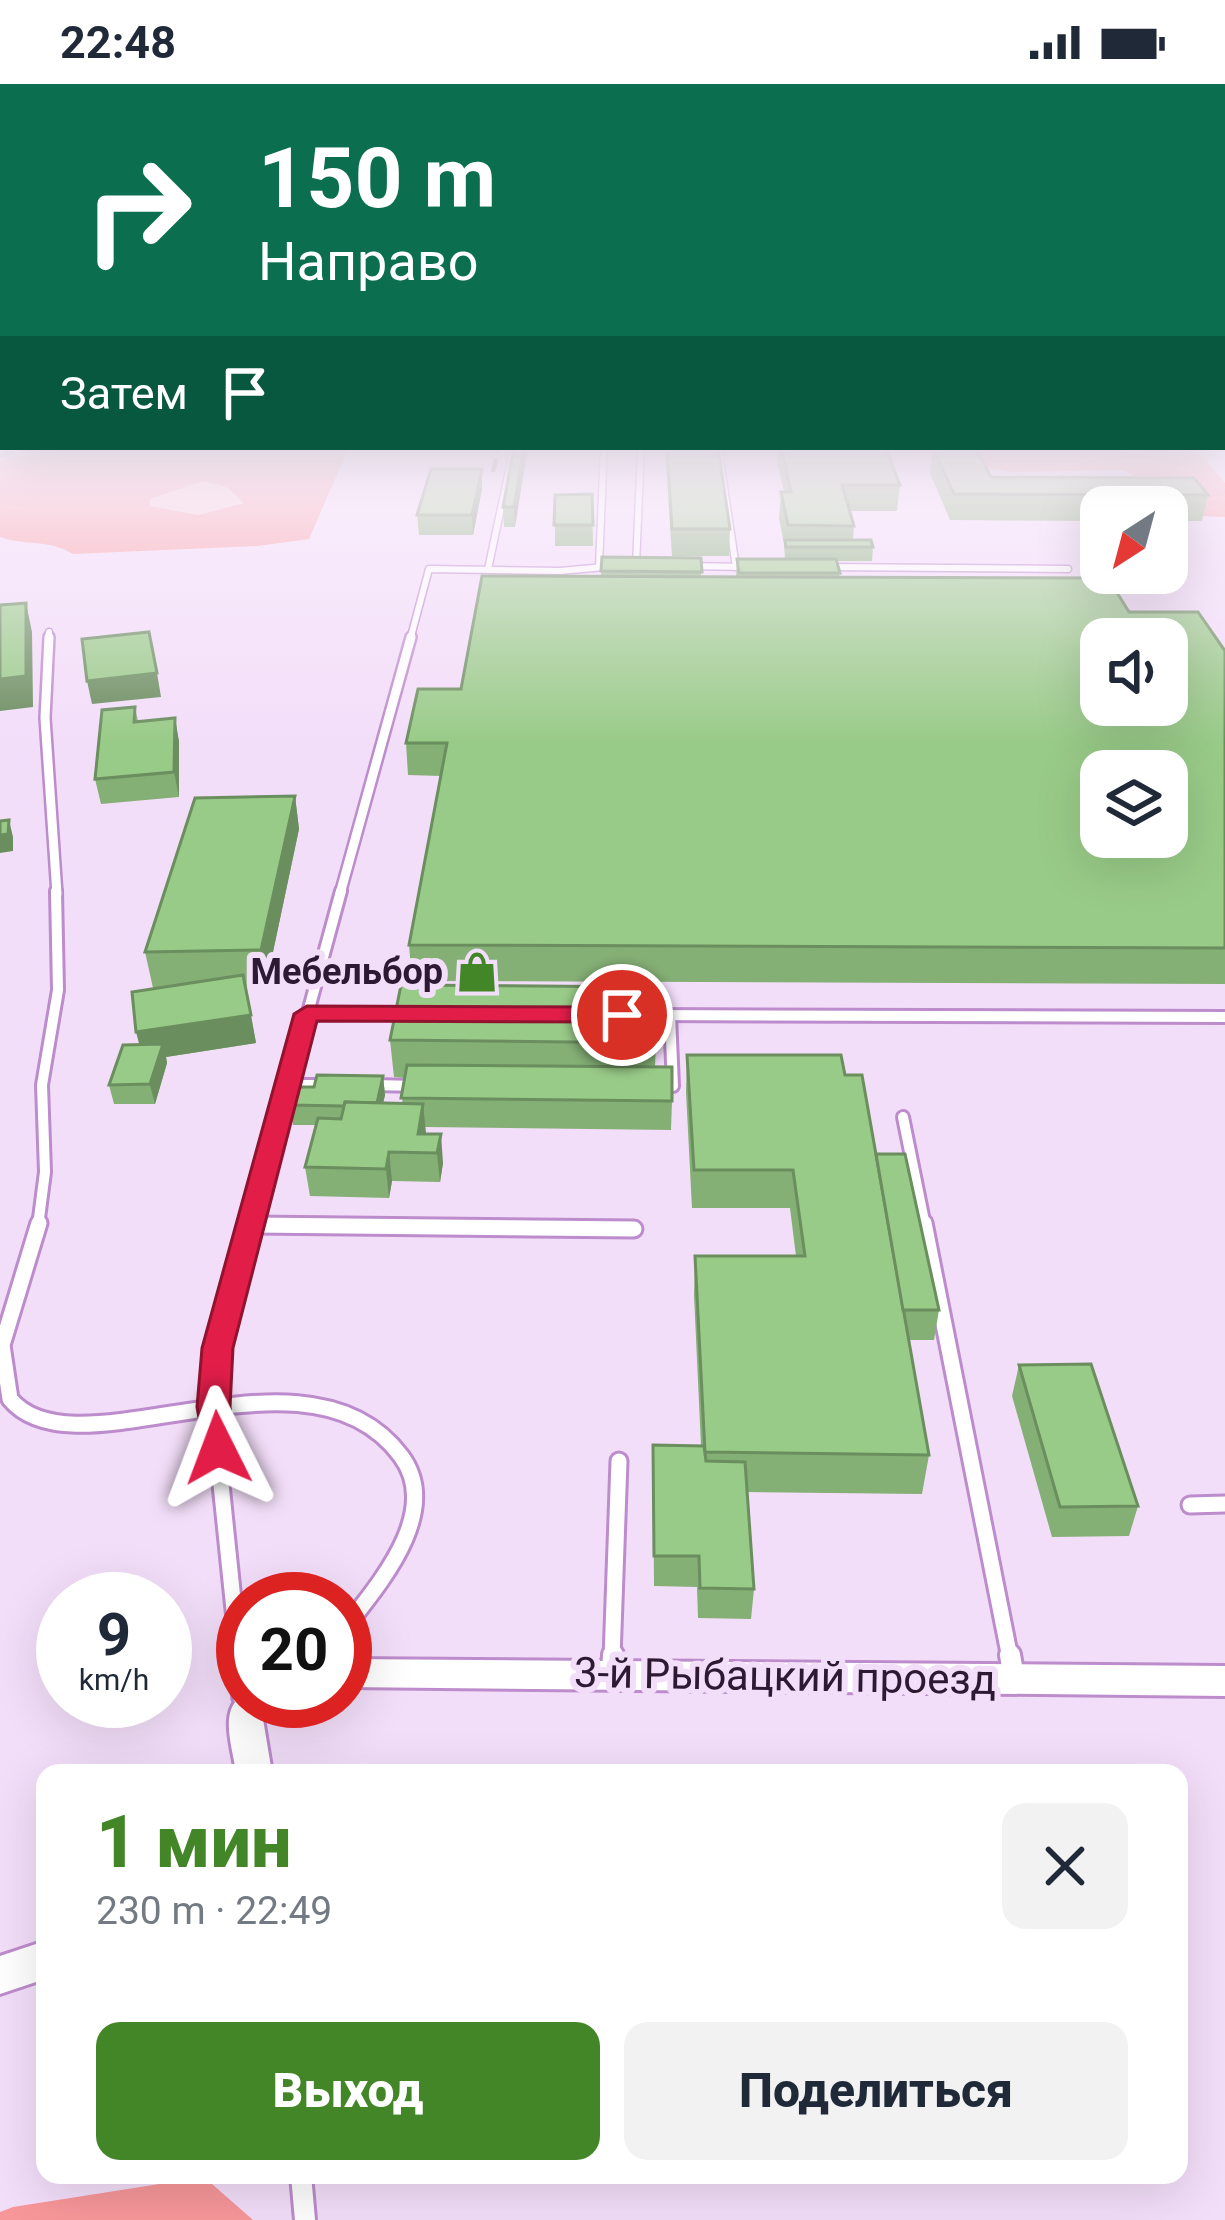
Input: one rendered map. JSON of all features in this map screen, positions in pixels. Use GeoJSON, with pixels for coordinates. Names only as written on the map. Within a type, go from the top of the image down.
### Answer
{"type":"FeatureCollection","features":[{"type":"Feature","properties":{"kind":"street","name":"3-й Рыбацкий проезд"},"geometry":{"type":"LineString","coordinates":[[372,1673],[1225,1681]]}},
{"type":"Feature","properties":{"kind":"street"},"geometry":{"type":"LineString","coordinates":[[251,1728],[253,1764]]}},
{"type":"Feature","properties":{"kind":"street"},"geometry":{"type":"LineString","coordinates":[[0,1976],[36,1963]]}},
{"type":"Feature","properties":{"kind":"lane"},"geometry":{"type":"LineString","coordinates":[[488,569],[494,543]]}},
{"type":"Feature","properties":{"kind":"lane"},"geometry":{"type":"LineString","coordinates":[[598,566],[599,543]]}},
{"type":"Feature","properties":{"kind":"lane"},"geometry":{"type":"LineString","coordinates":[[636,566],[637,543]]}},
{"type":"Feature","properties":{"kind":"lane"},"geometry":{"type":"LineString","coordinates":[[732,543],[736,566]]}},
{"type":"Feature","properties":{"kind":"lane"},"geometry":{"type":"LineString","coordinates":[[233,1572],[213,1407],[217,1348],[429,569],[560,572],[598,566],[656,566]]}},
{"type":"Feature","properties":{"kind":"lane"},"geometry":{"type":"LineString","coordinates":[[676,566],[760,567]]}},
{"type":"Feature","properties":{"kind":"lane"},"geometry":{"type":"LineString","coordinates":[[807,567],[1068,569]]}},
{"type":"Feature","properties":{"kind":"lane"},"geometry":{"type":"LineString","coordinates":[[925,568],[984,580]]}},
{"type":"Feature","properties":{"kind":"lane"},"geometry":{"type":"LineString","coordinates":[[49,632],[50,840],[59,979],[42,1083],[44,1186],[31,1262],[0,1352],[10,1400],[25,1416],[54,1424],[213,1407],[310,1402],[342,1409],[380,1432],[406,1457],[414,1490],[408,1534],[372,1593]]}},
{"type":"Feature","properties":{"kind":"lane"},"geometry":{"type":"LineString","coordinates":[[307,1014],[412,1014]]}},
{"type":"Feature","properties":{"kind":"lane"},"geometry":{"type":"LineString","coordinates":[[622,1015],[1225,1017]]}},
{"type":"Feature","properties":{"kind":"lane"},"geometry":{"type":"LineString","coordinates":[[651,1086],[674,1086],[670,1015]]}},
{"type":"Feature","properties":{"kind":"lane"},"geometry":{"type":"LineString","coordinates":[[287,1085],[423,1085]]}},
{"type":"Feature","properties":{"kind":"lane"},"geometry":{"type":"LineString","coordinates":[[903,1117],[1015,1679]]}},
{"type":"Feature","properties":{"kind":"lane"},"geometry":{"type":"LineString","coordinates":[[250,1226],[634,1228]]}},
{"type":"Feature","properties":{"kind":"lane"},"geometry":{"type":"LineString","coordinates":[[612,1674],[619,1461]]}},
{"type":"Feature","properties":{"kind":"lane"},"geometry":{"type":"LineString","coordinates":[[1190,1505],[1225,1504]]}},
{"type":"Feature","properties":{"kind":"lane"},"geometry":{"type":"LineString","coordinates":[[302,2184],[305,2220]]}},
{"type":"Feature","properties":{"kind":"shaded area"},"geometry":{"type":"Polygon","coordinates":[[[31,543],[282,543],[73,554],[31,543]]]}},
{"type":"Feature","properties":{"kind":"shaded area"},"geometry":{"type":"Polygon","coordinates":[[[159,2184],[212,2184],[253,2220],[0,2220],[0,2212],[159,2184]]]}},
{"type":"Feature","properties":{"kind":"building"},"geometry":{"type":"Polygon","coordinates":[[[785,543],[872,543],[873,547],[786,547],[785,543]]]}},
{"type":"Feature","properties":{"kind":"building"},"geometry":{"type":"Polygon","coordinates":[[[602,557],[701,558],[702,572],[601,571],[602,557]]]}},
{"type":"Feature","properties":{"kind":"building"},"geometry":{"type":"Polygon","coordinates":[[[737,559],[836,559],[840,573],[739,573],[737,559]]]}},
{"type":"Feature","properties":{"kind":"building"},"geometry":{"type":"Polygon","coordinates":[[[482,576],[1080,578],[1080,594],[1118,594],[1129,612],[1198,612],[1225,651],[1225,948],[409,945],[447,743],[406,743],[418,689],[461,689],[482,576]]]}},
{"type":"Feature","properties":{"kind":"building"},"geometry":{"type":"Polygon","coordinates":[[[26,603],[26,676],[0,679],[0,605],[26,603]]]}},
{"type":"Feature","properties":{"kind":"building"},"geometry":{"type":"Polygon","coordinates":[[[149,632],[157,673],[87,681],[82,639],[149,632]]]}},
{"type":"Feature","properties":{"kind":"building"},"geometry":{"type":"Polygon","coordinates":[[[135,707],[134,722],[175,718],[174,772],[95,779],[102,710],[135,707]]]}},
{"type":"Feature","properties":{"kind":"building"},"geometry":{"type":"Polygon","coordinates":[[[295,796],[261,950],[145,952],[195,798],[295,796]]]}},
{"type":"Feature","properties":{"kind":"building"},"geometry":{"type":"Polygon","coordinates":[[[9,820],[8,834],[0,835],[0,821],[9,820]]]}},
{"type":"Feature","properties":{"kind":"building"},"geometry":{"type":"Polygon","coordinates":[[[243,975],[251,1015],[136,1032],[132,992],[243,975]]]}},
{"type":"Feature","properties":{"kind":"building"},"geometry":{"type":"Polygon","coordinates":[[[401,985],[655,987],[656,1043],[390,1040],[401,985]]]}},
{"type":"Feature","properties":{"kind":"building"},"geometry":{"type":"Polygon","coordinates":[[[163,1044],[150,1084],[109,1085],[123,1045],[163,1044]]]}},
{"type":"Feature","properties":{"kind":"building"},"geometry":{"type":"Polygon","coordinates":[[[687,1055],[841,1055],[845,1075],[862,1075],[929,1455],[705,1452],[695,1256],[805,1256],[793,1170],[694,1170],[687,1055]]]}},
{"type":"Feature","properties":{"kind":"building"},"geometry":{"type":"Polygon","coordinates":[[[407,1065],[672,1067],[672,1101],[401,1098],[407,1065]]]}},
{"type":"Feature","properties":{"kind":"building"},"geometry":{"type":"Polygon","coordinates":[[[317,1075],[383,1076],[377,1103],[290,1105],[296,1087],[314,1087],[317,1075]]]}},
{"type":"Feature","properties":{"kind":"building"},"geometry":{"type":"Polygon","coordinates":[[[345,1102],[423,1104],[418,1134],[441,1134],[437,1153],[389,1152],[386,1169],[305,1167],[318,1118],[341,1119],[345,1102]]]}},
{"type":"Feature","properties":{"kind":"building"},"geometry":{"type":"Polygon","coordinates":[[[876,1154],[905,1154],[939,1310],[903,1310],[876,1154]]]}},
{"type":"Feature","properties":{"kind":"building"},"geometry":{"type":"Polygon","coordinates":[[[1091,1364],[1138,1506],[1060,1507],[1019,1365],[1091,1364]]]}},
{"type":"Feature","properties":{"kind":"building"},"geometry":{"type":"Polygon","coordinates":[[[653,1445],[704,1446],[706,1461],[745,1462],[754,1589],[700,1588],[699,1556],[654,1556],[653,1445]]]}},
{"type":"Feature","properties":{"kind":"place","name":"Мебельбор"},"geometry":{"type":"Point","coordinates":[477,972]}},
{"type":"Feature","properties":{"kind":"route"},"geometry":{"type":"LineString","coordinates":[[218,1448],[213,1407],[217,1348],[307,1014],[622,1015]]}}]}
